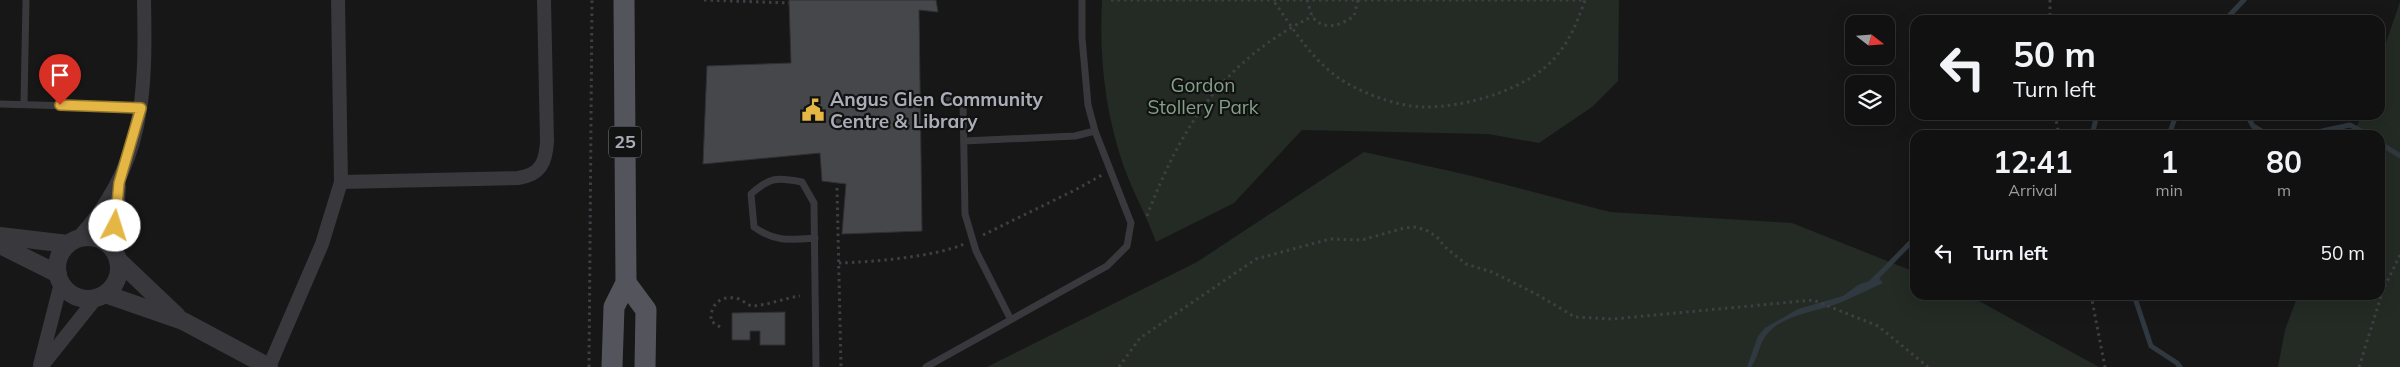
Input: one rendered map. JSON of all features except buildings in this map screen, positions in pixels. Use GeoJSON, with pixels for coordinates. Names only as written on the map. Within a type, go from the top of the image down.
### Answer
{"type":"FeatureCollection","features":[{"type":"Feature","properties":{"kind":"main road","name":"25"},"geometry":{"type":"LineString","coordinates":[[612,367],[614,307],[626,283],[624,0]]}},
{"type":"Feature","properties":{"kind":"main road"},"geometry":{"type":"LineString","coordinates":[[626,283],[646,310],[645,367]]}},
{"type":"Feature","properties":{"kind":"street"},"geometry":{"type":"LineString","coordinates":[[40,367],[117,279],[119,183],[141,108],[144,66],[144,0]]}},
{"type":"Feature","properties":{"kind":"street"},"geometry":{"type":"LineString","coordinates":[[0,245],[59,278],[68,291],[77,296],[87,299],[101,296],[183,321],[269,367],[324,236],[341,182],[338,0]]}},
{"type":"Feature","properties":{"kind":"street"},"geometry":{"type":"LineString","coordinates":[[341,182],[518,178],[528,177],[542,167],[546,156],[547,141],[544,0]]}},
{"type":"Feature","properties":{"kind":"street"},"geometry":{"type":"LineString","coordinates":[[40,367],[59,278],[59,258],[91,224],[119,183]]}},
{"type":"Feature","properties":{"kind":"street"},"geometry":{"type":"LineString","coordinates":[[0,236],[73,241],[86,237],[103,240],[116,256],[183,321]]}},
{"type":"Feature","properties":{"kind":"lane"},"geometry":{"type":"LineString","coordinates":[[24,104],[26,0]]}},
{"type":"Feature","properties":{"kind":"lane"},"geometry":{"type":"LineString","coordinates":[[926,367],[1010,318],[1107,266],[1127,246],[1131,224],[1095,131],[1086,86],[1082,38],[1082,0]]}},
{"type":"Feature","properties":{"kind":"lane"},"geometry":{"type":"LineString","coordinates":[[944,100],[963,100],[966,214],[976,251],[1010,318]]}},
{"type":"Feature","properties":{"kind":"lane"},"geometry":{"type":"LineString","coordinates":[[0,104],[141,108]]}},
{"type":"Feature","properties":{"kind":"lane"},"geometry":{"type":"LineString","coordinates":[[964,141],[1075,136],[1095,131]]}},
{"type":"Feature","properties":{"kind":"lane"},"geometry":{"type":"LineString","coordinates":[[815,238],[786,240],[767,236],[754,227],[751,194],[766,181],[780,178],[802,182],[814,203],[815,238],[816,367]]}},
{"type":"Feature","properties":{"kind":"path"},"geometry":{"type":"LineString","coordinates":[[589,367],[592,0]]}},
{"type":"Feature","properties":{"kind":"path"},"geometry":{"type":"LineString","coordinates":[[704,0],[789,3]]}},
{"type":"Feature","properties":{"kind":"path"},"geometry":{"type":"LineString","coordinates":[[1111,0],[1273,0],[1585,0],[1575,29],[1562,49],[1534,76],[1496,94],[1462,103],[1419,107],[1370,95],[1336,76],[1307,49],[1273,0]]}},
{"type":"Feature","properties":{"kind":"path"},"geometry":{"type":"LineString","coordinates":[[1307,0],[1312,16],[1327,25],[1342,25],[1354,16],[1358,0]]}},
{"type":"Feature","properties":{"kind":"path"},"geometry":{"type":"LineString","coordinates":[[2050,0],[2050,15]]}},
{"type":"Feature","properties":{"kind":"path"},"geometry":{"type":"LineString","coordinates":[[1147,216],[1164,170],[1194,119],[1217,88],[1245,61],[1292,27],[1312,16]]}},
{"type":"Feature","properties":{"kind":"path"},"geometry":{"type":"LineString","coordinates":[[837,188],[841,367]]}},
{"type":"Feature","properties":{"kind":"path"},"geometry":{"type":"LineString","coordinates":[[1119,367],[1140,338],[1256,259],[1330,239],[1362,240],[1404,228],[1416,227],[1428,230],[1466,264],[1492,272],[1538,295],[1575,317],[1613,319],[1813,300],[1878,326],[1928,367]]}},
{"type":"Feature","properties":{"kind":"path"},"geometry":{"type":"LineString","coordinates":[[2385,286],[2400,255]]}},
{"type":"Feature","properties":{"kind":"path"},"geometry":{"type":"LineString","coordinates":[[720,327],[711,320],[711,310],[715,303],[724,298],[738,299],[752,306],[800,296]]}},
{"type":"Feature","properties":{"kind":"path"},"geometry":{"type":"LineString","coordinates":[[2092,300],[2105,367]]}},
{"type":"Feature","properties":{"kind":"path"},"geometry":{"type":"LineString","coordinates":[[2359,367],[2380,300]]}},
{"type":"Feature","properties":{"kind":"green space","name":"Gordon Stollery Park"},"geometry":{"type":"Polygon","coordinates":[[[1102,0],[1619,0],[1618,81],[1592,107],[1539,143],[1488,134],[1302,130],[1234,203],[1156,242],[1128,177],[1117,147],[1112,126],[1103,64],[1102,0]]]}},
{"type":"Feature","properties":{"kind":"green space"},"geometry":{"type":"Polygon","coordinates":[[[2400,2],[2400,367],[2278,367],[2285,330],[2296,300],[2385,300],[2385,130],[2356,130],[2359,120],[2385,120],[2385,46],[2400,2]]]}},
{"type":"Feature","properties":{"kind":"green space"},"geometry":{"type":"Polygon","coordinates":[[[1364,152],[1468,175],[1610,212],[1792,223],[1910,270],[1910,300],[1977,300],[2099,367],[987,367],[1197,262],[1364,152]]]}},
{"type":"Feature","properties":{"kind":"shaded area"},"geometry":{"type":"Polygon","coordinates":[[[1876,274],[1883,283],[1842,302],[1793,317],[1775,326],[1765,337],[1751,367],[1747,367],[1758,336],[1765,328],[1798,309],[1843,296],[1858,285],[1869,281],[1876,274]]]}},
{"type":"Feature","properties":{"kind":"waterway"},"geometry":{"type":"LineString","coordinates":[[2230,15],[2244,0]]}},
{"type":"Feature","properties":{"kind":"waterway"},"geometry":{"type":"LineString","coordinates":[[2093,130],[2096,120]]}},
{"type":"Feature","properties":{"kind":"waterway"},"geometry":{"type":"LineString","coordinates":[[2171,130],[2174,120]]}},
{"type":"Feature","properties":{"kind":"waterway"},"geometry":{"type":"LineString","coordinates":[[2250,120],[2253,126],[2260,130]]}},
{"type":"Feature","properties":{"kind":"waterway"},"geometry":{"type":"LineString","coordinates":[[2327,130],[2350,125],[2360,130]]}},
{"type":"Feature","properties":{"kind":"waterway"},"geometry":{"type":"LineString","coordinates":[[2385,146],[2400,156]]}},
{"type":"Feature","properties":{"kind":"waterway"},"geometry":{"type":"LineString","coordinates":[[1873,281],[1910,243]]}},
{"type":"Feature","properties":{"kind":"waterway"},"geometry":{"type":"LineString","coordinates":[[2136,300],[2151,346],[2180,367]]}},
{"type":"Feature","properties":{"kind":"place","name":"Angus Glen Community Centre & Library"},"geometry":{"type":"Point","coordinates":[813,110]}},
{"type":"Feature","properties":{"kind":"route"},"geometry":{"type":"LineString","coordinates":[[60,105],[141,108],[135,134],[119,183],[115,226]]}}]}
